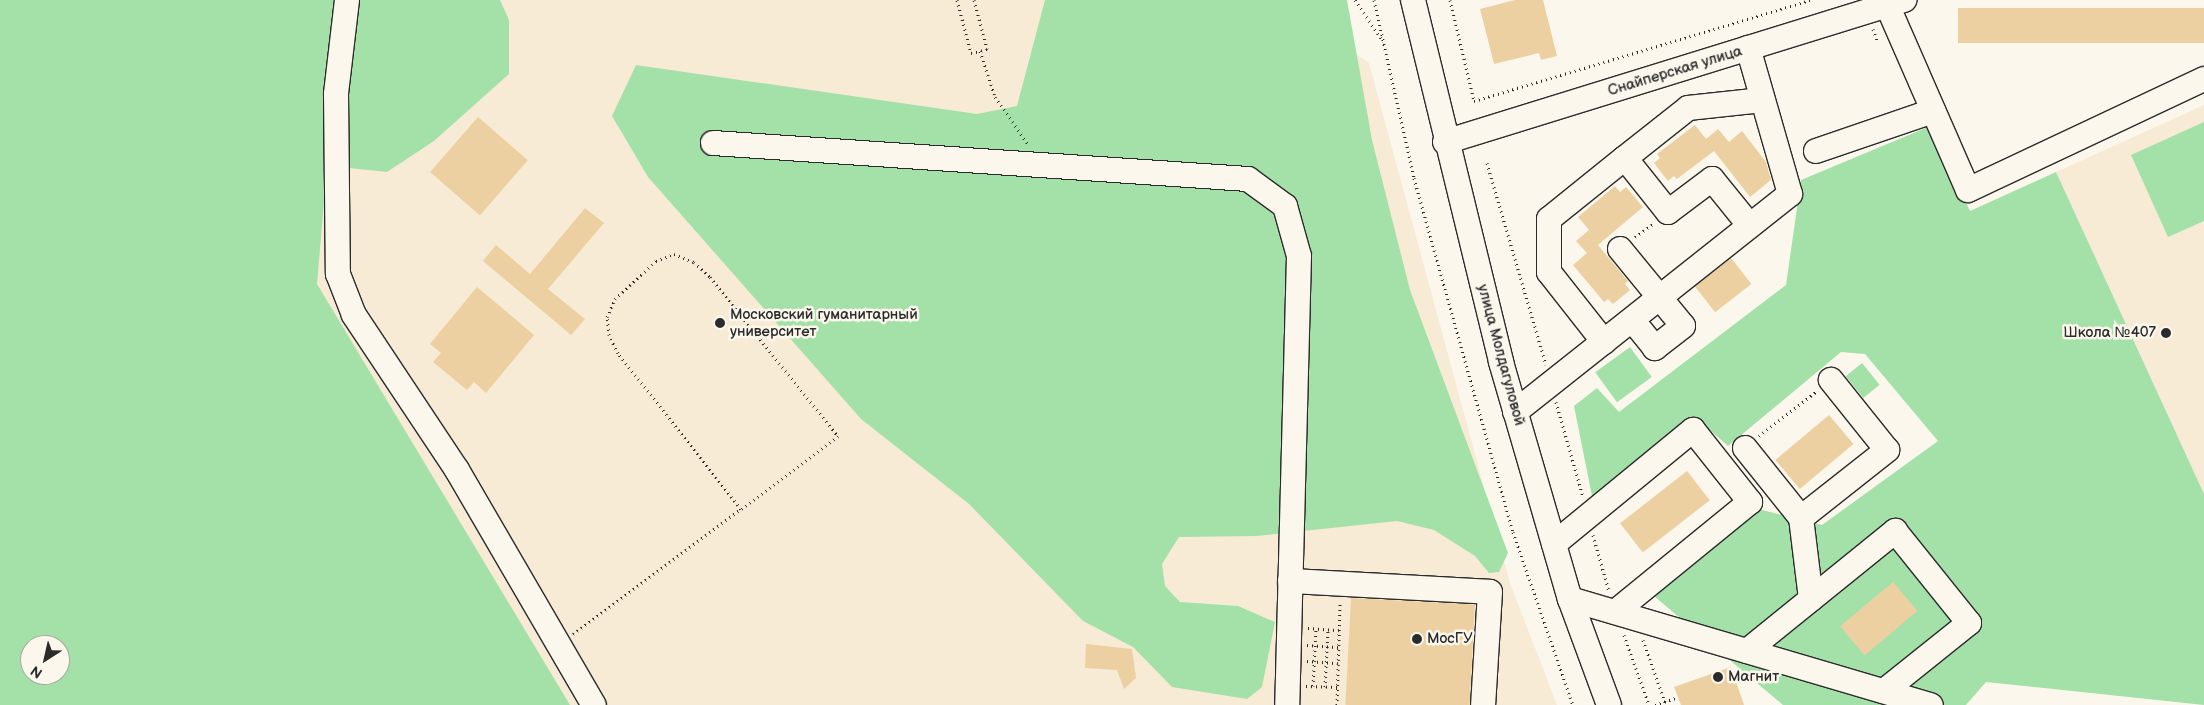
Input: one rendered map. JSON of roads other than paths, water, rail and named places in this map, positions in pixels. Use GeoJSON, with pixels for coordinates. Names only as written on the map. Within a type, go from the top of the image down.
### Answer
{"type":"FeatureCollection","features":[{"type":"Feature","properties":{"kind":"street"},"geometry":{"type":"LineString","coordinates":[[347,0],[336,94],[338,274],[354,315],[457,470],[594,705]]}},
{"type":"Feature","properties":{"kind":"street","name":"улица Молдагуловой"},"geometry":{"type":"LineString","coordinates":[[1413,0],[1445,142],[1515,412],[1570,599],[1609,705]]}},
{"type":"Feature","properties":{"kind":"street"},"geometry":{"type":"LineString","coordinates":[[1892,2],[1933,111],[1968,190],[2204,79]]}},
{"type":"Feature","properties":{"kind":"street","name":"Снайперская улица"},"geometry":{"type":"LineString","coordinates":[[1445,142],[1892,2]]}},
{"type":"Feature","properties":{"kind":"street"},"geometry":{"type":"LineString","coordinates":[[1515,412],[1790,194],[1748,48]]}},
{"type":"Feature","properties":{"kind":"street"},"geometry":{"type":"LineString","coordinates":[[1604,342],[1548,272],[1549,219],[1688,108],[1763,100]]}},
{"type":"Feature","properties":{"kind":"street"},"geometry":{"type":"LineString","coordinates":[[1816,151],[1933,111]]}},
{"type":"Feature","properties":{"kind":"street"},"geometry":{"type":"LineString","coordinates":[[713,144],[1248,180],[1285,206],[1299,256],[1287,695]]}},
{"type":"Feature","properties":{"kind":"street"},"geometry":{"type":"LineString","coordinates":[[1625,158],[1668,212],[1712,179],[1750,226]]}},
{"type":"Feature","properties":{"kind":"street"},"geometry":{"type":"LineString","coordinates":[[1620,248],[1683,326],[1655,348],[1632,320]]}},
{"type":"Feature","properties":{"kind":"street"},"geometry":{"type":"LineString","coordinates":[[1801,518],[1887,450],[1831,380]]}},
{"type":"Feature","properties":{"kind":"street"},"geometry":{"type":"LineString","coordinates":[[1554,544],[1693,430],[1750,502],[1625,615]]}},
{"type":"Feature","properties":{"kind":"street"},"geometry":{"type":"LineString","coordinates":[[1745,448],[1801,518],[1811,599]]}},
{"type":"Feature","properties":{"kind":"street"},"geometry":{"type":"LineString","coordinates":[[1747,651],[1895,531],[1969,623],[1884,691]]}},
{"type":"Feature","properties":{"kind":"street"},"geometry":{"type":"LineString","coordinates":[[1290,581],[1490,592],[1484,705]]}},
{"type":"Feature","properties":{"kind":"street"},"geometry":{"type":"LineString","coordinates":[[1570,599],[1931,705]]}},
{"type":"Feature","properties":{"kind":"place","name":"Московский гуманитарный университет"},"geometry":{"type":"Point","coordinates":[720,323]}},
{"type":"Feature","properties":{"kind":"place","name":"Школа №407"},"geometry":{"type":"Point","coordinates":[2166,333]}},
{"type":"Feature","properties":{"kind":"place","name":"МосГУ"},"geometry":{"type":"Point","coordinates":[1417,639]}},
{"type":"Feature","properties":{"kind":"place","name":"Магнит"},"geometry":{"type":"Point","coordinates":[1718,677]}}]}
